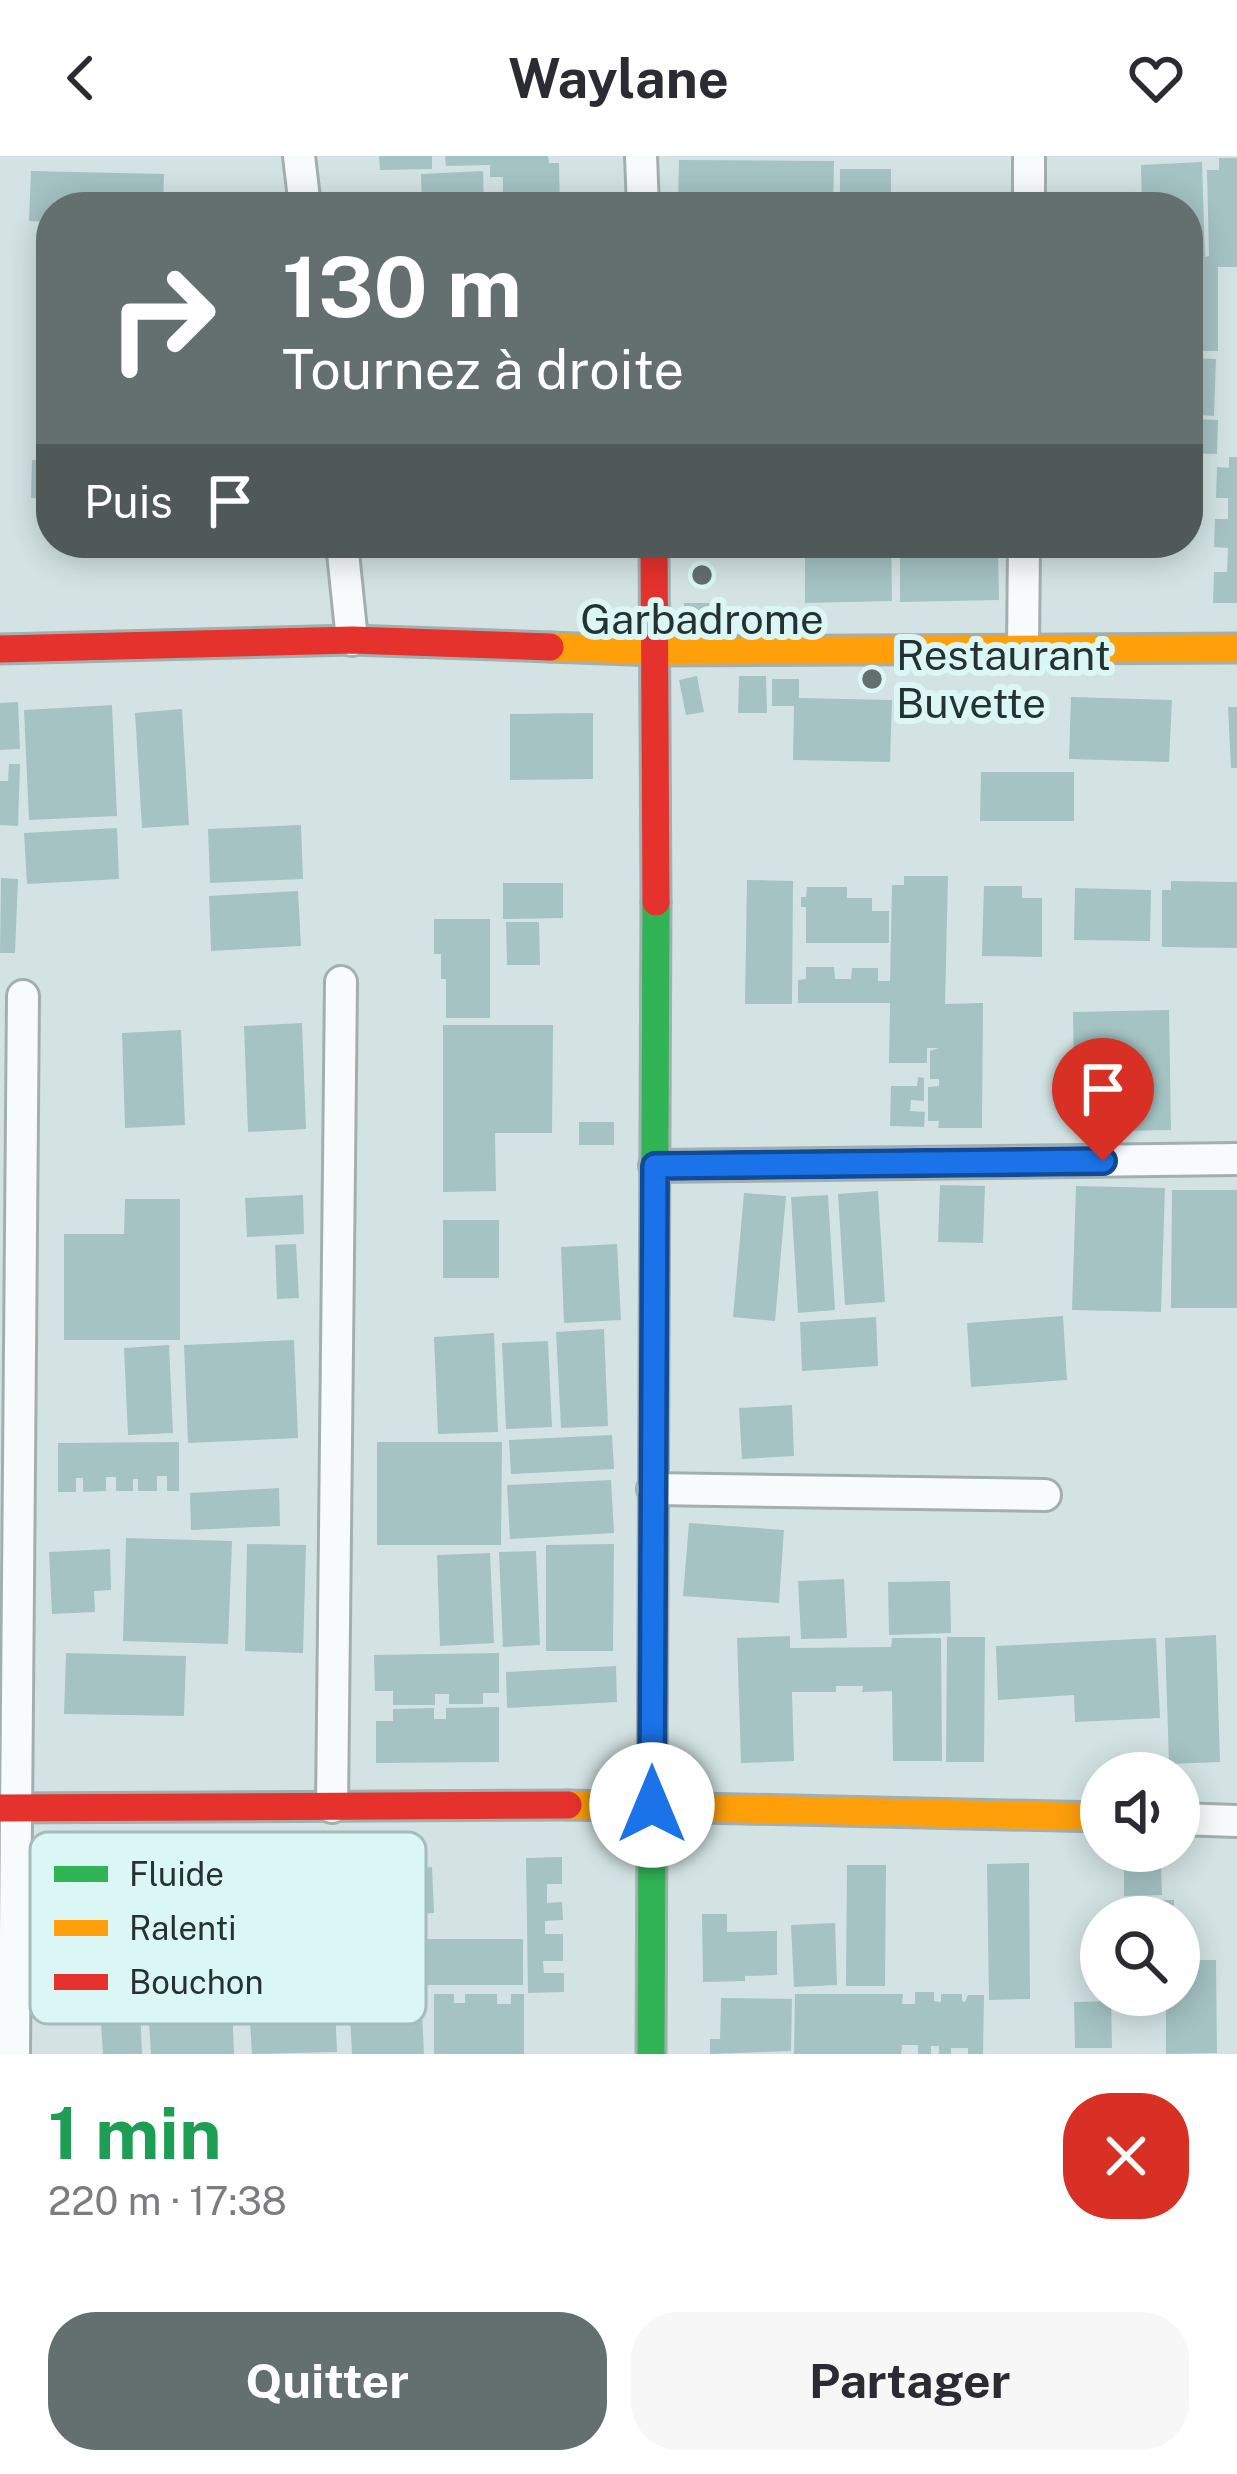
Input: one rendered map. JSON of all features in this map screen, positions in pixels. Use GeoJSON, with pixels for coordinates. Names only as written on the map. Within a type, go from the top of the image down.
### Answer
{"type":"FeatureCollection","features":[{"type":"Feature","properties":{"kind":"street"},"geometry":{"type":"LineString","coordinates":[[299,156],[303,192]]}},
{"type":"Feature","properties":{"kind":"street"},"geometry":{"type":"LineString","coordinates":[[641,156],[642,192]]}},
{"type":"Feature","properties":{"kind":"street"},"geometry":{"type":"LineString","coordinates":[[1029,156],[1029,192]]}},
{"type":"Feature","properties":{"kind":"street"},"geometry":{"type":"LineString","coordinates":[[343,558],[352,640]]}},
{"type":"Feature","properties":{"kind":"street"},"geometry":{"type":"LineString","coordinates":[[651,2054],[654,558]]}},
{"type":"Feature","properties":{"kind":"street"},"geometry":{"type":"LineString","coordinates":[[1023,649],[1024,558]]}},
{"type":"Feature","properties":{"kind":"street"},"geometry":{"type":"LineString","coordinates":[[0,650],[352,640],[657,651],[1237,648]]}},
{"type":"Feature","properties":{"kind":"street"},"geometry":{"type":"LineString","coordinates":[[332,1807],[341,982]]}},
{"type":"Feature","properties":{"kind":"street"},"geometry":{"type":"LineString","coordinates":[[14,2054],[9,1808],[23,996]]}},
{"type":"Feature","properties":{"kind":"street"},"geometry":{"type":"LineString","coordinates":[[655,1166],[1237,1159]]}},
{"type":"Feature","properties":{"kind":"street"},"geometry":{"type":"LineString","coordinates":[[653,1490],[1045,1496]]}},
{"type":"Feature","properties":{"kind":"street"},"geometry":{"type":"LineString","coordinates":[[9,1808],[652,1805],[1080,1816]]}},
{"type":"Feature","properties":{"kind":"street"},"geometry":{"type":"LineString","coordinates":[[1200,1820],[1237,1821]]}},
{"type":"Feature","properties":{"kind":"building"},"geometry":{"type":"Polygon","coordinates":[[[379,156],[432,156],[432,169],[380,170],[379,156]]]}},
{"type":"Feature","properties":{"kind":"building"},"geometry":{"type":"Polygon","coordinates":[[[445,156],[548,156],[549,163],[559,163],[560,192],[503,192],[503,177],[490,177],[490,165],[446,166],[445,156]]]}},
{"type":"Feature","properties":{"kind":"building"},"geometry":{"type":"Polygon","coordinates":[[[1219,158],[1237,158],[1237,267],[1218,267],[1218,351],[1203,351],[1203,194],[1205,257],[1209,256],[1207,170],[1219,170],[1219,158]]]}},
{"type":"Feature","properties":{"kind":"building"},"geometry":{"type":"Polygon","coordinates":[[[679,160],[834,161],[833,192],[678,192],[679,160]]]}},
{"type":"Feature","properties":{"kind":"building"},"geometry":{"type":"Polygon","coordinates":[[[1202,162],[1203,192],[1142,192],[1141,165],[1202,162]]]}},
{"type":"Feature","properties":{"kind":"building"},"geometry":{"type":"Polygon","coordinates":[[[840,169],[891,169],[891,192],[840,192],[840,169]]]}},
{"type":"Feature","properties":{"kind":"building"},"geometry":{"type":"Polygon","coordinates":[[[31,171],[164,174],[163,192],[36,192],[36,221],[29,221],[31,171]]]}},
{"type":"Feature","properties":{"kind":"building"},"geometry":{"type":"Polygon","coordinates":[[[483,171],[484,192],[422,192],[421,174],[483,171]]]}},
{"type":"Feature","properties":{"kind":"building"},"geometry":{"type":"Polygon","coordinates":[[[1203,359],[1216,359],[1214,416],[1203,415],[1203,359]]]}},
{"type":"Feature","properties":{"kind":"building"},"geometry":{"type":"Polygon","coordinates":[[[1203,420],[1218,420],[1217,454],[1203,454],[1203,420]]]}},
{"type":"Feature","properties":{"kind":"building"},"geometry":{"type":"Polygon","coordinates":[[[1229,457],[1237,457],[1237,603],[1213,603],[1214,572],[1227,572],[1228,548],[1214,547],[1215,519],[1228,519],[1228,498],[1216,498],[1217,467],[1229,468],[1229,457]]]}},
{"type":"Feature","properties":{"kind":"building"},"geometry":{"type":"Polygon","coordinates":[[[32,460],[36,460],[36,498],[31,498],[32,460]]]}},
{"type":"Feature","properties":{"kind":"building"},"geometry":{"type":"Polygon","coordinates":[[[805,558],[891,558],[892,601],[805,603],[805,558]]]}},
{"type":"Feature","properties":{"kind":"building"},"geometry":{"type":"Polygon","coordinates":[[[900,558],[998,558],[999,600],[900,602],[900,558]]]}},
{"type":"Feature","properties":{"kind":"building"},"geometry":{"type":"Polygon","coordinates":[[[684,603],[709,603],[709,621],[684,621],[684,603]]]}},
{"type":"Feature","properties":{"kind":"building"},"geometry":{"type":"Polygon","coordinates":[[[697,676],[704,712],[686,715],[679,680],[697,676]]]}},
{"type":"Feature","properties":{"kind":"building"},"geometry":{"type":"Polygon","coordinates":[[[739,676],[766,676],[767,713],[738,713],[739,676]]]}},
{"type":"Feature","properties":{"kind":"building"},"geometry":{"type":"Polygon","coordinates":[[[772,679],[799,679],[799,698],[892,700],[890,762],[793,760],[794,706],[772,706],[772,679]]]}},
{"type":"Feature","properties":{"kind":"building"},"geometry":{"type":"Polygon","coordinates":[[[1071,697],[1172,700],[1169,762],[1069,759],[1071,697]]]}},
{"type":"Feature","properties":{"kind":"building"},"geometry":{"type":"Polygon","coordinates":[[[18,702],[20,749],[0,750],[0,703],[18,702]]]}},
{"type":"Feature","properties":{"kind":"building"},"geometry":{"type":"Polygon","coordinates":[[[112,705],[117,816],[29,820],[24,710],[112,705]]]}},
{"type":"Feature","properties":{"kind":"building"},"geometry":{"type":"Polygon","coordinates":[[[1228,707],[1237,707],[1237,768],[1231,768],[1228,707]]]}},
{"type":"Feature","properties":{"kind":"building"},"geometry":{"type":"Polygon","coordinates":[[[182,709],[189,825],[142,828],[135,713],[182,709]]]}},
{"type":"Feature","properties":{"kind":"building"},"geometry":{"type":"Polygon","coordinates":[[[593,713],[593,779],[510,780],[510,714],[593,713]]]}},
{"type":"Feature","properties":{"kind":"building"},"geometry":{"type":"Polygon","coordinates":[[[9,764],[20,764],[18,826],[0,825],[0,781],[8,781],[9,764]]]}},
{"type":"Feature","properties":{"kind":"building"},"geometry":{"type":"Polygon","coordinates":[[[981,772],[1074,772],[1074,821],[980,821],[981,772]]]}},
{"type":"Feature","properties":{"kind":"building"},"geometry":{"type":"Polygon","coordinates":[[[301,825],[303,879],[210,883],[208,829],[301,825]]]}},
{"type":"Feature","properties":{"kind":"building"},"geometry":{"type":"Polygon","coordinates":[[[117,828],[119,879],[27,884],[24,833],[117,828]]]}},
{"type":"Feature","properties":{"kind":"building"},"geometry":{"type":"Polygon","coordinates":[[[904,876],[948,876],[945,1004],[983,1003],[982,1128],[938,1128],[939,1121],[928,1121],[928,1087],[939,1086],[939,1079],[930,1079],[930,1051],[939,1048],[927,1048],[927,1063],[889,1063],[890,1003],[798,1003],[798,980],[806,979],[806,967],[834,967],[835,979],[851,979],[852,968],[878,968],[878,981],[890,981],[892,885],[904,885],[904,876]]]}},
{"type":"Feature","properties":{"kind":"building"},"geometry":{"type":"Polygon","coordinates":[[[1,878],[18,879],[15,953],[0,953],[1,878]]]}},
{"type":"Feature","properties":{"kind":"building"},"geometry":{"type":"Polygon","coordinates":[[[747,880],[793,881],[792,1004],[745,1004],[747,880]]]}},
{"type":"Feature","properties":{"kind":"building"},"geometry":{"type":"Polygon","coordinates":[[[1171,881],[1237,882],[1237,948],[1162,947],[1162,890],[1171,890],[1171,881]]]}},
{"type":"Feature","properties":{"kind":"building"},"geometry":{"type":"Polygon","coordinates":[[[503,883],[563,883],[563,918],[503,919],[503,883]]]}},
{"type":"Feature","properties":{"kind":"building"},"geometry":{"type":"Polygon","coordinates":[[[984,886],[1022,886],[1022,898],[1042,898],[1042,957],[982,956],[984,886]]]}},
{"type":"Feature","properties":{"kind":"building"},"geometry":{"type":"Polygon","coordinates":[[[807,887],[847,887],[847,898],[872,898],[872,911],[889,911],[889,943],[806,943],[806,907],[801,907],[801,897],[806,897],[807,887]]]}},
{"type":"Feature","properties":{"kind":"building"},"geometry":{"type":"Polygon","coordinates":[[[1075,888],[1151,890],[1150,941],[1074,940],[1075,888]]]}},
{"type":"Feature","properties":{"kind":"building"},"geometry":{"type":"Polygon","coordinates":[[[298,891],[301,946],[211,951],[209,896],[298,891]]]}},
{"type":"Feature","properties":{"kind":"building"},"geometry":{"type":"Polygon","coordinates":[[[434,919],[490,919],[490,1018],[446,1018],[446,979],[441,979],[441,954],[434,954],[434,919]]]}},
{"type":"Feature","properties":{"kind":"building"},"geometry":{"type":"Polygon","coordinates":[[[506,922],[539,922],[540,965],[507,965],[506,922]]]}},
{"type":"Feature","properties":{"kind":"building"},"geometry":{"type":"Polygon","coordinates":[[[1169,1010],[1171,1130],[1075,1132],[1073,1012],[1169,1010]]]}},
{"type":"Feature","properties":{"kind":"building"},"geometry":{"type":"Polygon","coordinates":[[[302,1023],[306,1129],[248,1132],[244,1026],[302,1023]]]}},
{"type":"Feature","properties":{"kind":"building"},"geometry":{"type":"Polygon","coordinates":[[[443,1025],[553,1025],[552,1133],[495,1133],[496,1191],[443,1192],[443,1025]]]}},
{"type":"Feature","properties":{"kind":"building"},"geometry":{"type":"Polygon","coordinates":[[[181,1030],[185,1125],[125,1128],[122,1033],[181,1030]]]}},
{"type":"Feature","properties":{"kind":"building"},"geometry":{"type":"Polygon","coordinates":[[[918,1077],[924,1078],[924,1101],[911,1100],[910,1111],[925,1112],[924,1127],[890,1126],[891,1086],[917,1086],[918,1077]]]}},
{"type":"Feature","properties":{"kind":"building"},"geometry":{"type":"Polygon","coordinates":[[[579,1122],[614,1122],[614,1145],[579,1145],[579,1122]]]}},
{"type":"Feature","properties":{"kind":"building"},"geometry":{"type":"Polygon","coordinates":[[[940,1185],[985,1186],[983,1243],[938,1242],[940,1185]]]}},
{"type":"Feature","properties":{"kind":"building"},"geometry":{"type":"Polygon","coordinates":[[[1076,1186],[1165,1188],[1161,1312],[1072,1310],[1076,1186]]]}},
{"type":"Feature","properties":{"kind":"building"},"geometry":{"type":"Polygon","coordinates":[[[1172,1190],[1237,1190],[1237,1308],[1171,1308],[1172,1190]]]}},
{"type":"Feature","properties":{"kind":"building"},"geometry":{"type":"Polygon","coordinates":[[[878,1191],[885,1302],[845,1305],[838,1194],[878,1191]]]}},
{"type":"Feature","properties":{"kind":"building"},"geometry":{"type":"Polygon","coordinates":[[[744,1193],[786,1196],[775,1321],[733,1317],[744,1193]]]}},
{"type":"Feature","properties":{"kind":"building"},"geometry":{"type":"Polygon","coordinates":[[[303,1195],[304,1234],[247,1237],[245,1198],[303,1195]]]}},
{"type":"Feature","properties":{"kind":"building"},"geometry":{"type":"Polygon","coordinates":[[[828,1195],[835,1310],[798,1313],[791,1197],[828,1195]]]}},
{"type":"Feature","properties":{"kind":"building"},"geometry":{"type":"Polygon","coordinates":[[[125,1199],[180,1199],[180,1340],[64,1340],[64,1234],[124,1234],[125,1199]]]}},
{"type":"Feature","properties":{"kind":"building"},"geometry":{"type":"Polygon","coordinates":[[[443,1220],[499,1220],[499,1278],[443,1278],[443,1220]]]}},
{"type":"Feature","properties":{"kind":"building"},"geometry":{"type":"Polygon","coordinates":[[[296,1244],[299,1298],[277,1299],[275,1245],[296,1244]]]}},
{"type":"Feature","properties":{"kind":"building"},"geometry":{"type":"Polygon","coordinates":[[[617,1244],[621,1320],[564,1323],[561,1247],[617,1244]]]}},
{"type":"Feature","properties":{"kind":"building"},"geometry":{"type":"Polygon","coordinates":[[[1063,1316],[1067,1380],[971,1387],[967,1323],[1063,1316]]]}},
{"type":"Feature","properties":{"kind":"building"},"geometry":{"type":"Polygon","coordinates":[[[876,1317],[878,1366],[802,1371],[800,1322],[876,1317]]]}},
{"type":"Feature","properties":{"kind":"building"},"geometry":{"type":"Polygon","coordinates":[[[604,1329],[608,1426],[561,1428],[556,1332],[604,1329]]]}},
{"type":"Feature","properties":{"kind":"building"},"geometry":{"type":"Polygon","coordinates":[[[494,1333],[498,1432],[438,1434],[434,1337],[494,1333]]]}},
{"type":"Feature","properties":{"kind":"building"},"geometry":{"type":"Polygon","coordinates":[[[294,1340],[298,1438],[188,1443],[184,1345],[294,1340]]]}},
{"type":"Feature","properties":{"kind":"building"},"geometry":{"type":"Polygon","coordinates":[[[548,1341],[552,1427],[506,1429],[502,1343],[548,1341]]]}},
{"type":"Feature","properties":{"kind":"building"},"geometry":{"type":"Polygon","coordinates":[[[169,1345],[173,1433],[128,1435],[124,1348],[169,1345]]]}},
{"type":"Feature","properties":{"kind":"building"},"geometry":{"type":"Polygon","coordinates":[[[792,1405],[794,1456],[742,1459],[739,1408],[792,1405]]]}},
{"type":"Feature","properties":{"kind":"building"},"geometry":{"type":"Polygon","coordinates":[[[612,1435],[614,1469],[511,1474],[509,1440],[612,1435]]]}},
{"type":"Feature","properties":{"kind":"building"},"geometry":{"type":"Polygon","coordinates":[[[179,1442],[179,1491],[167,1491],[167,1476],[157,1476],[157,1491],[138,1491],[138,1479],[133,1479],[133,1491],[116,1491],[116,1477],[106,1477],[106,1491],[83,1492],[83,1478],[76,1478],[76,1492],[58,1492],[58,1443],[179,1442]]]}},
{"type":"Feature","properties":{"kind":"building"},"geometry":{"type":"Polygon","coordinates":[[[377,1442],[502,1442],[501,1545],[377,1545],[377,1442]]]}},
{"type":"Feature","properties":{"kind":"building"},"geometry":{"type":"Polygon","coordinates":[[[611,1480],[614,1533],[510,1539],[507,1485],[611,1480]]]}},
{"type":"Feature","properties":{"kind":"building"},"geometry":{"type":"Polygon","coordinates":[[[279,1488],[280,1526],[191,1530],[190,1493],[279,1488]]]}},
{"type":"Feature","properties":{"kind":"building"},"geometry":{"type":"Polygon","coordinates":[[[689,1523],[784,1530],[779,1603],[683,1596],[689,1523]]]}},
{"type":"Feature","properties":{"kind":"building"},"geometry":{"type":"Polygon","coordinates":[[[126,1538],[232,1541],[228,1644],[123,1641],[126,1538]]]}},
{"type":"Feature","properties":{"kind":"building"},"geometry":{"type":"Polygon","coordinates":[[[247,1544],[306,1545],[303,1653],[245,1651],[247,1544]]]}},
{"type":"Feature","properties":{"kind":"building"},"geometry":{"type":"Polygon","coordinates":[[[614,1544],[613,1651],[546,1651],[546,1545],[614,1544]]]}},
{"type":"Feature","properties":{"kind":"building"},"geometry":{"type":"Polygon","coordinates":[[[110,1549],[111,1590],[94,1591],[95,1612],[52,1614],[49,1552],[110,1549]]]}},
{"type":"Feature","properties":{"kind":"building"},"geometry":{"type":"Polygon","coordinates":[[[536,1551],[540,1645],[503,1647],[499,1552],[536,1551]]]}},
{"type":"Feature","properties":{"kind":"building"},"geometry":{"type":"Polygon","coordinates":[[[490,1553],[494,1643],[440,1646],[437,1555],[490,1553]]]}},
{"type":"Feature","properties":{"kind":"building"},"geometry":{"type":"Polygon","coordinates":[[[844,1579],[847,1638],[801,1639],[798,1581],[844,1579]]]}},
{"type":"Feature","properties":{"kind":"building"},"geometry":{"type":"Polygon","coordinates":[[[950,1581],[951,1633],[889,1635],[888,1582],[950,1581]]]}},
{"type":"Feature","properties":{"kind":"building"},"geometry":{"type":"Polygon","coordinates":[[[1216,1635],[1220,1762],[1200,1763],[1200,1752],[1169,1752],[1165,1638],[1216,1635]]]}},
{"type":"Feature","properties":{"kind":"building"},"geometry":{"type":"Polygon","coordinates":[[[790,1636],[790,1648],[891,1647],[892,1638],[941,1638],[942,1761],[893,1761],[892,1691],[862,1692],[863,1686],[836,1686],[836,1692],[792,1692],[794,1761],[741,1763],[737,1638],[790,1636]]]}},
{"type":"Feature","properties":{"kind":"building"},"geometry":{"type":"Polygon","coordinates":[[[947,1637],[985,1637],[984,1762],[946,1762],[947,1637]]]}},
{"type":"Feature","properties":{"kind":"building"},"geometry":{"type":"Polygon","coordinates":[[[1156,1638],[1160,1718],[1075,1722],[1074,1695],[998,1700],[996,1646],[1156,1638]]]}},
{"type":"Feature","properties":{"kind":"building"},"geometry":{"type":"Polygon","coordinates":[[[66,1653],[186,1656],[184,1716],[64,1714],[66,1653]]]}},
{"type":"Feature","properties":{"kind":"building"},"geometry":{"type":"Polygon","coordinates":[[[499,1653],[499,1693],[483,1693],[483,1704],[449,1704],[449,1694],[435,1694],[435,1705],[393,1705],[393,1691],[375,1691],[374,1655],[499,1653]]]}},
{"type":"Feature","properties":{"kind":"building"},"geometry":{"type":"Polygon","coordinates":[[[616,1666],[617,1702],[507,1708],[506,1672],[616,1666]]]}},
{"type":"Feature","properties":{"kind":"building"},"geometry":{"type":"Polygon","coordinates":[[[499,1707],[499,1762],[376,1763],[376,1721],[393,1721],[393,1709],[434,1708],[434,1719],[446,1719],[446,1708],[499,1707]]]}},
{"type":"Feature","properties":{"kind":"building"},"geometry":{"type":"Polygon","coordinates":[[[562,1857],[562,1884],[547,1884],[547,1903],[562,1902],[563,1920],[545,1921],[545,1934],[563,1934],[563,1961],[543,1961],[544,1973],[564,1973],[564,1992],[528,1993],[526,1858],[562,1857]]]}},
{"type":"Feature","properties":{"kind":"building"},"geometry":{"type":"Polygon","coordinates":[[[1029,1863],[1030,1999],[989,2000],[987,1864],[1029,1863]]]}},
{"type":"Feature","properties":{"kind":"building"},"geometry":{"type":"Polygon","coordinates":[[[847,1865],[886,1865],[885,1986],[846,1986],[847,1865]]]}},
{"type":"Feature","properties":{"kind":"building"},"geometry":{"type":"Polygon","coordinates":[[[426,1867],[432,1867],[434,1913],[426,1913],[426,1867]]]}},
{"type":"Feature","properties":{"kind":"building"},"geometry":{"type":"Polygon","coordinates":[[[1124,1872],[1161,1872],[1162,1895],[1124,1896],[1124,1872]]]}},
{"type":"Feature","properties":{"kind":"building"},"geometry":{"type":"Polygon","coordinates":[[[702,1914],[727,1914],[727,1932],[777,1931],[777,1975],[703,1982],[702,1914]]]}},
{"type":"Feature","properties":{"kind":"building"},"geometry":{"type":"Polygon","coordinates":[[[835,1923],[837,1985],[794,1987],[791,1925],[835,1923]]]}},
{"type":"Feature","properties":{"kind":"building"},"geometry":{"type":"Polygon","coordinates":[[[426,1939],[523,1939],[523,1985],[426,1985],[426,1939]]]}},
{"type":"Feature","properties":{"kind":"building"},"geometry":{"type":"Polygon","coordinates":[[[1200,1960],[1216,1960],[1217,2053],[1166,2054],[1166,2016],[1200,2016],[1200,1960]]]}},
{"type":"Feature","properties":{"kind":"building"},"geometry":{"type":"Polygon","coordinates":[[[915,1992],[934,1992],[934,2001],[941,2002],[941,1994],[962,1994],[965,2002],[968,1995],[984,1995],[983,2054],[951,2048],[951,2054],[939,2054],[939,2046],[931,2046],[931,2054],[918,2054],[918,2045],[902,2045],[901,2054],[794,2054],[795,1994],[903,1994],[902,2004],[915,2004],[915,1992]]]}},
{"type":"Feature","properties":{"kind":"building"},"geometry":{"type":"Polygon","coordinates":[[[434,1994],[454,1994],[454,2003],[465,2003],[465,1994],[497,1994],[497,2004],[511,2004],[511,1994],[524,1994],[524,2054],[434,2054],[434,1994]]]}},
{"type":"Feature","properties":{"kind":"building"},"geometry":{"type":"Polygon","coordinates":[[[721,1998],[792,1999],[791,2051],[710,2054],[710,2039],[720,2039],[721,1998]]]}},
{"type":"Feature","properties":{"kind":"building"},"geometry":{"type":"Polygon","coordinates":[[[1074,2002],[1080,2002],[1080,2016],[1111,2016],[1112,2048],[1075,2048],[1074,2002]]]}},
{"type":"Feature","properties":{"kind":"building"},"geometry":{"type":"Polygon","coordinates":[[[101,2024],[141,2024],[142,2054],[103,2054],[101,2024]]]}},
{"type":"Feature","properties":{"kind":"building"},"geometry":{"type":"Polygon","coordinates":[[[149,2024],[233,2024],[234,2054],[151,2054],[149,2024]]]}},
{"type":"Feature","properties":{"kind":"building"},"geometry":{"type":"Polygon","coordinates":[[[250,2024],[336,2024],[337,2052],[252,2054],[250,2024]]]}},
{"type":"Feature","properties":{"kind":"building"},"geometry":{"type":"Polygon","coordinates":[[[350,2024],[423,2024],[424,2054],[352,2054],[350,2024]]]}},
{"type":"Feature","properties":{"kind":"traffic: fast"},"geometry":{"type":"LineString","coordinates":[[651,2054],[656,902]]}},
{"type":"Feature","properties":{"kind":"traffic: slow"},"geometry":{"type":"LineString","coordinates":[[550,647],[657,651],[1237,648]]}},
{"type":"Feature","properties":{"kind":"traffic: slow"},"geometry":{"type":"LineString","coordinates":[[568,1805],[1080,1817]]}},
{"type":"Feature","properties":{"kind":"traffic: jam"},"geometry":{"type":"LineString","coordinates":[[654,558],[656,902]]}},
{"type":"Feature","properties":{"kind":"traffic: jam"},"geometry":{"type":"LineString","coordinates":[[0,649],[352,640],[550,647]]}},
{"type":"Feature","properties":{"kind":"traffic: jam"},"geometry":{"type":"LineString","coordinates":[[0,1808],[568,1805]]}},
{"type":"Feature","properties":{"kind":"place","name":"Garbadrome"},"geometry":{"type":"Point","coordinates":[702,575]}},
{"type":"Feature","properties":{"kind":"place","name":"Restaurant Buvette"},"geometry":{"type":"Point","coordinates":[872,679]}},
{"type":"Feature","properties":{"kind":"route"},"geometry":{"type":"LineString","coordinates":[[652,1805],[655,1166],[1103,1161]]}}]}
